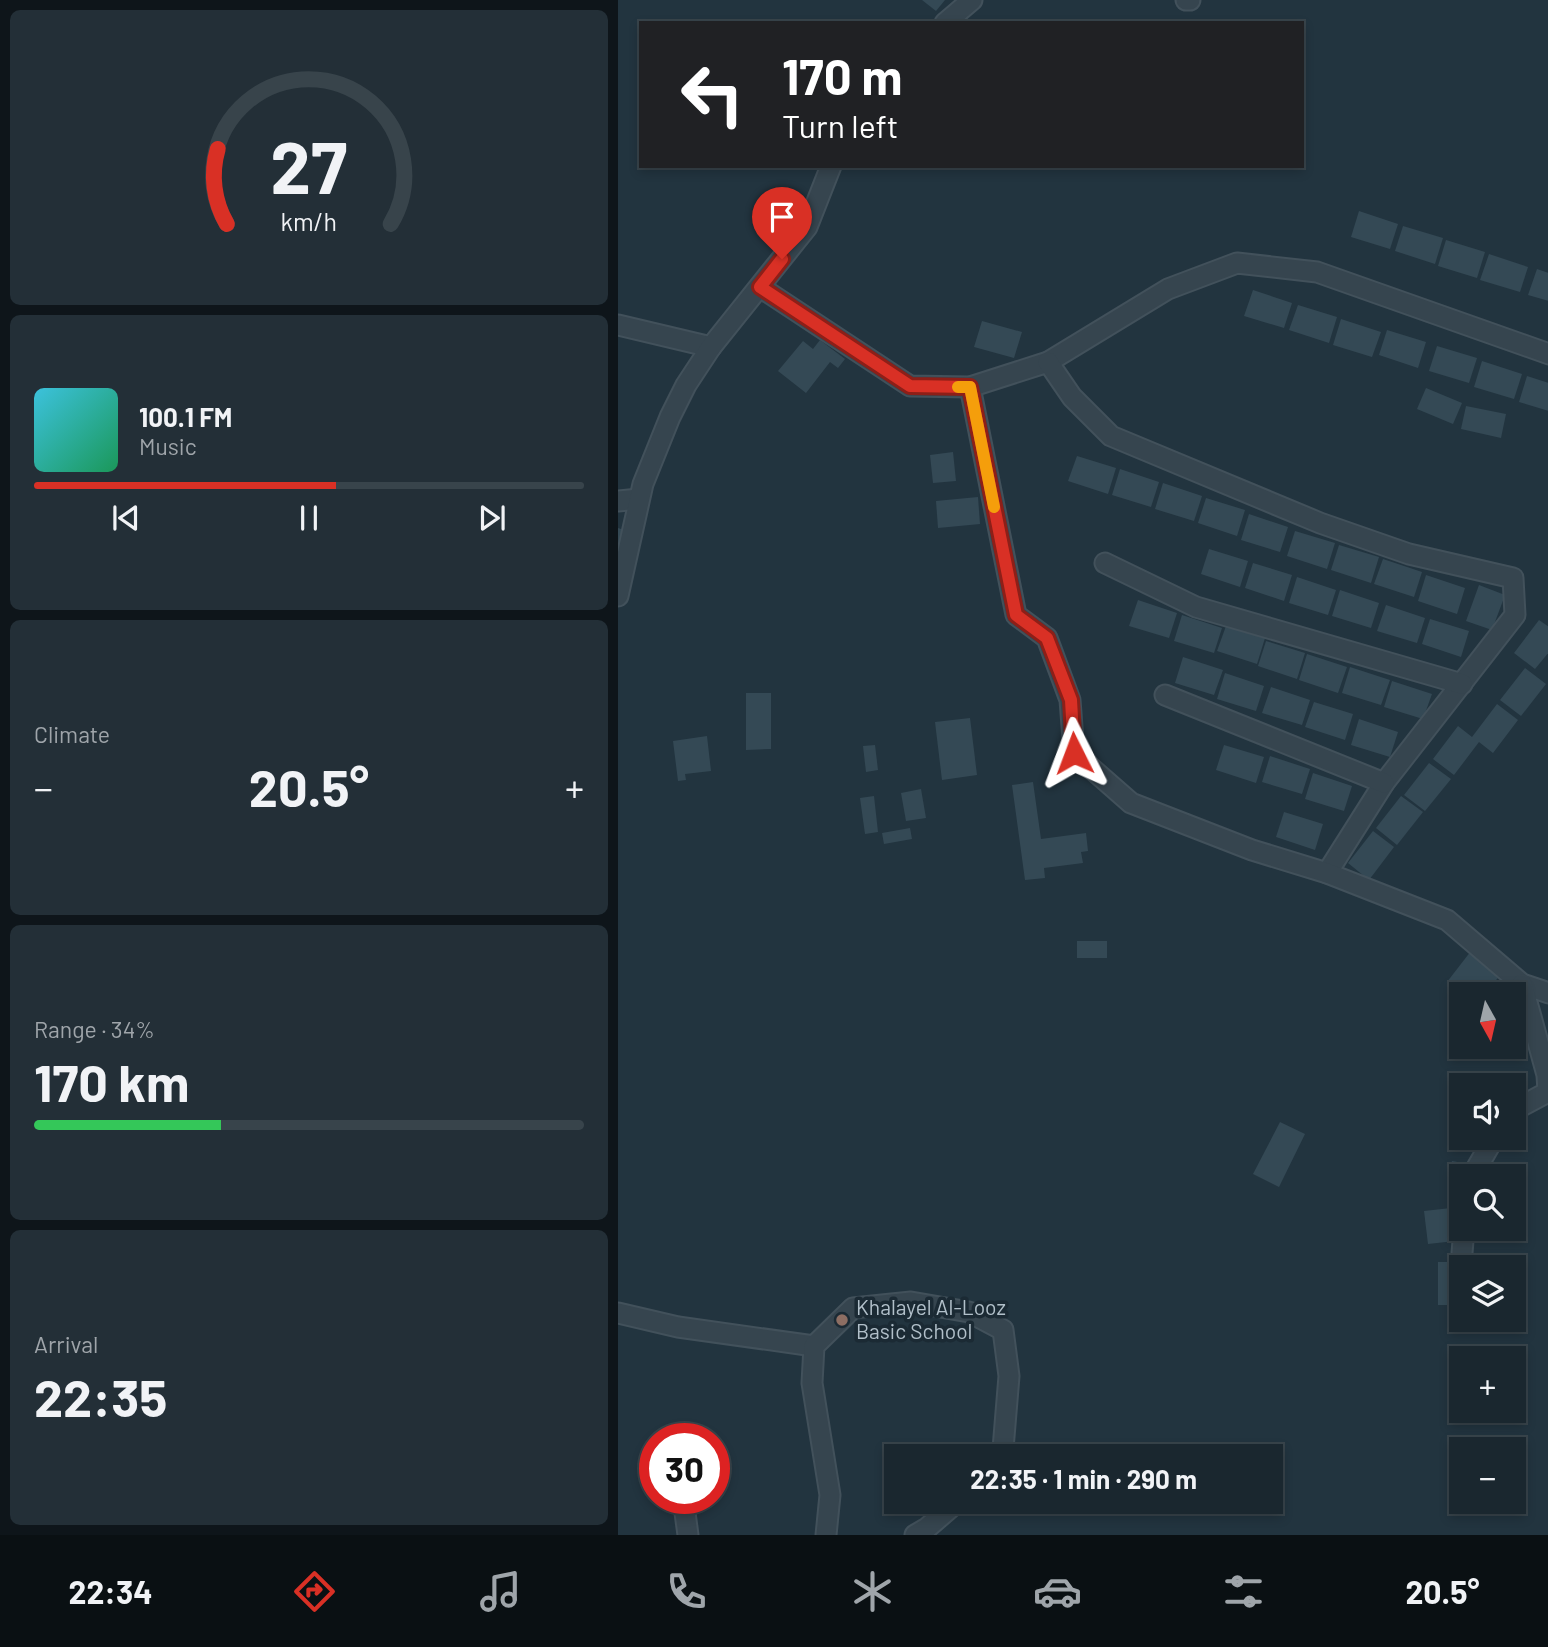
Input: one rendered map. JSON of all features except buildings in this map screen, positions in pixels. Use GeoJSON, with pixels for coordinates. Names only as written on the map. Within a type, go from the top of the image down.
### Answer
{"type":"FeatureCollection","features":[{"type":"Feature","properties":{"kind":"street"},"geometry":{"type":"LineString","coordinates":[[947,21],[972,0]]}},
{"type":"Feature","properties":{"kind":"street"},"geometry":{"type":"LineString","coordinates":[[618,596],[643,484],[670,417],[686,385],[711,347],[807,227],[830,168]]}},
{"type":"Feature","properties":{"kind":"street"},"geometry":{"type":"LineString","coordinates":[[760,287],[910,386],[970,387],[1048,362],[1168,289],[1237,263],[1317,272],[1548,354]]}},
{"type":"Feature","properties":{"kind":"street"},"geometry":{"type":"LineString","coordinates":[[618,325],[711,347]]}},
{"type":"Feature","properties":{"kind":"street"},"geometry":{"type":"LineString","coordinates":[[1048,362],[1072,397],[1112,436],[1320,523],[1410,554],[1513,578],[1515,615],[1384,783],[1327,873]]}},
{"type":"Feature","properties":{"kind":"street"},"geometry":{"type":"LineString","coordinates":[[970,387],[1016,615],[1047,638],[1071,700],[1074,753],[1131,803],[1252,850],[1327,873],[1447,920],[1520,982]]}},
{"type":"Feature","properties":{"kind":"street"},"geometry":{"type":"LineString","coordinates":[[618,501],[639,499]]}},
{"type":"Feature","properties":{"kind":"street"},"geometry":{"type":"LineString","coordinates":[[1104,563],[1196,607],[1462,684]]}},
{"type":"Feature","properties":{"kind":"street"},"geometry":{"type":"LineString","coordinates":[[1165,695],[1384,783]]}},
{"type":"Feature","properties":{"kind":"street"},"geometry":{"type":"LineString","coordinates":[[1526,985],[1548,993]]}},
{"type":"Feature","properties":{"kind":"street"},"geometry":{"type":"LineString","coordinates":[[1526,999],[1547,1075],[1548,1097]]}},
{"type":"Feature","properties":{"kind":"street"},"geometry":{"type":"LineString","coordinates":[[1526,1103],[1548,1091]]}},
{"type":"Feature","properties":{"kind":"street"},"geometry":{"type":"LineString","coordinates":[[1462,1253],[1463,1241]]}},
{"type":"Feature","properties":{"kind":"street"},"geometry":{"type":"LineString","coordinates":[[826,1535],[830,1494],[812,1383],[814,1346],[853,1308],[911,1302],[969,1312],[1003,1330],[1009,1376],[1003,1444]]}},
{"type":"Feature","properties":{"kind":"street"},"geometry":{"type":"LineString","coordinates":[[618,1313],[678,1327],[814,1346]]}},
{"type":"Feature","properties":{"kind":"street"},"geometry":{"type":"LineString","coordinates":[[685,1514],[688,1535]]}},
{"type":"Feature","properties":{"kind":"street"},"geometry":{"type":"LineString","coordinates":[[915,1535],[943,1514]]}},
{"type":"Feature","properties":{"kind":"slow traffic"},"geometry":{"type":"LineString","coordinates":[[958,387],[970,387],[994,507]]}},
{"type":"Feature","properties":{"kind":"place","name":"Khalayel Al-Looz Basic School"},"geometry":{"type":"Point","coordinates":[842,1320]}},
{"type":"Feature","properties":{"kind":"route"},"geometry":{"type":"LineString","coordinates":[[782,259],[760,287],[910,386],[970,387],[1016,615],[1047,638],[1071,700],[1074,753]]}}]}
